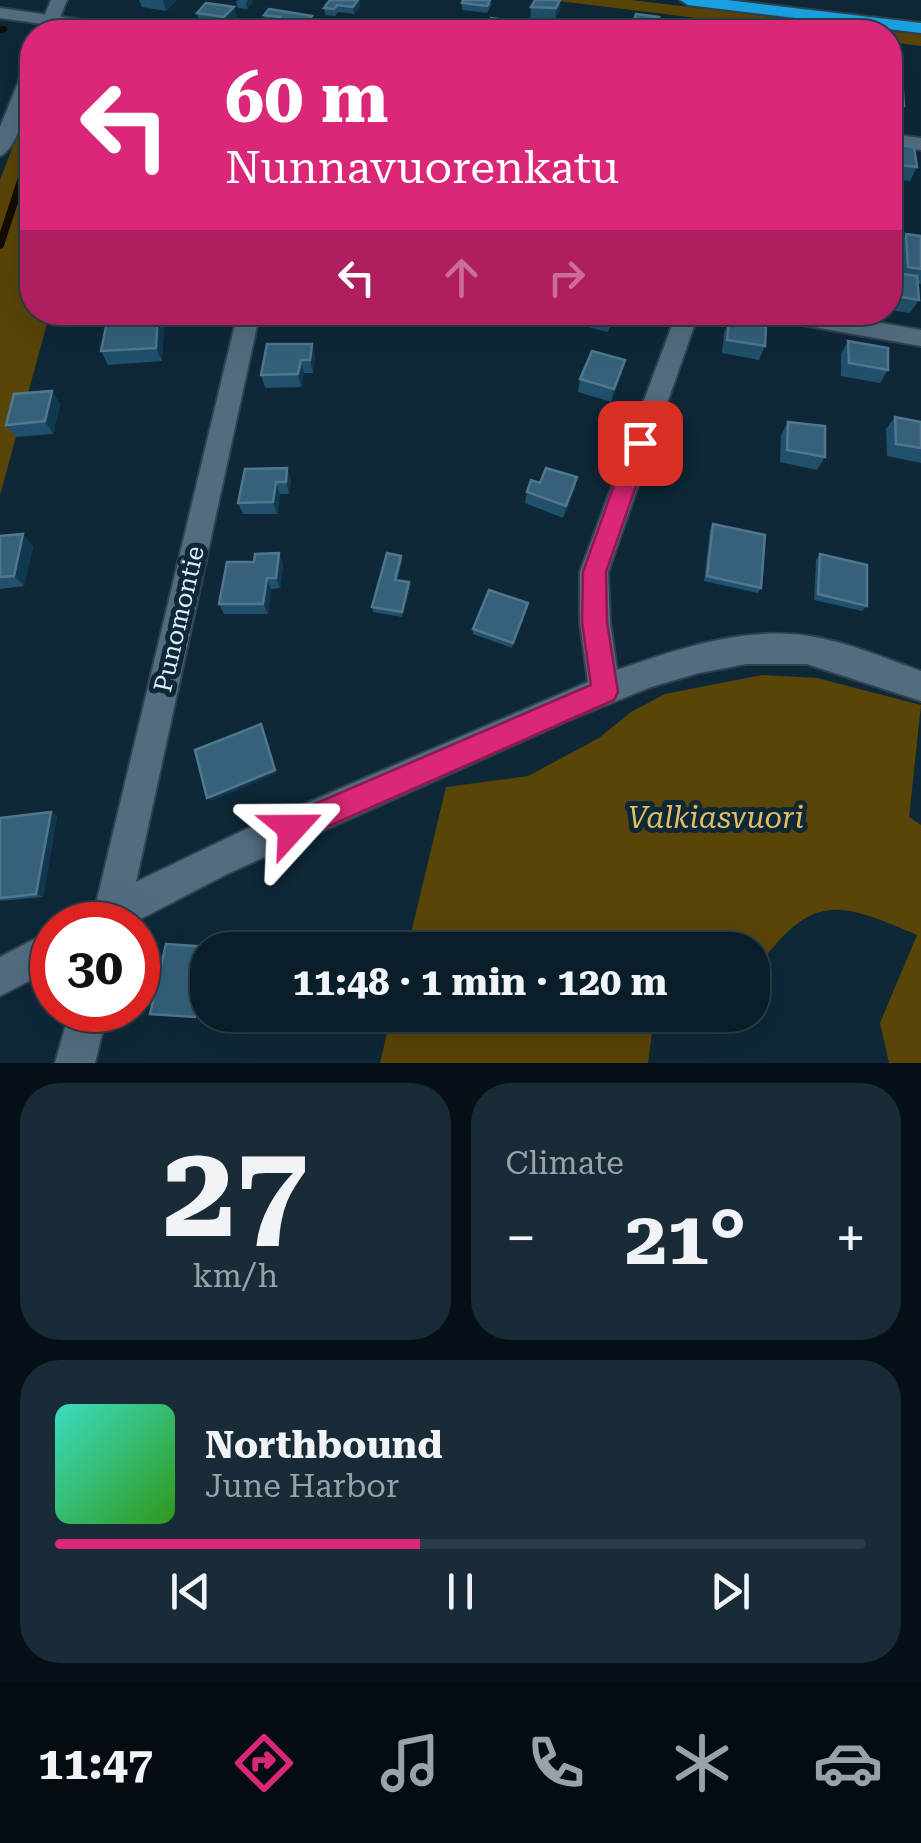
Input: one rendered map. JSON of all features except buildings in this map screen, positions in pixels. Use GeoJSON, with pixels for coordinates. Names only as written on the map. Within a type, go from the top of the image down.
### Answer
{"type":"FeatureCollection","features":[{"type":"Feature","properties":{"kind":"highway"},"geometry":{"type":"LineString","coordinates":[[688,0],[854,20]]}},
{"type":"Feature","properties":{"kind":"highway"},"geometry":{"type":"LineString","coordinates":[[804,0],[921,14]]}},
{"type":"Feature","properties":{"kind":"street"},"geometry":{"type":"LineString","coordinates":[[0,14],[24,20]]}},
{"type":"Feature","properties":{"kind":"street"},"geometry":{"type":"LineString","coordinates":[[0,150],[20,99]]}},
{"type":"Feature","properties":{"kind":"street","name":"Punomontie"},"geometry":{"type":"LineString","coordinates":[[109,902],[246,325]]}},
{"type":"Feature","properties":{"kind":"street"},"geometry":{"type":"LineString","coordinates":[[605,692],[594,622],[594,572],[683,325]]}},
{"type":"Feature","properties":{"kind":"street"},"geometry":{"type":"LineString","coordinates":[[848,325],[921,338]]}},
{"type":"Feature","properties":{"kind":"street"},"geometry":{"type":"LineString","coordinates":[[139,902],[196,870],[605,692],[686,662],[752,650],[791,648],[818,652],[921,686]]}},
{"type":"Feature","properties":{"kind":"street"},"geometry":{"type":"LineString","coordinates":[[0,978],[30,961]]}},
{"type":"Feature","properties":{"kind":"street"},"geometry":{"type":"LineString","coordinates":[[75,1063],[83,1032]]}},
{"type":"Feature","properties":{"kind":"green space"},"geometry":{"type":"Polygon","coordinates":[[[550,0],[631,0],[797,20],[713,20],[550,0]]]}},
{"type":"Feature","properties":{"kind":"green space"},"geometry":{"type":"Polygon","coordinates":[[[902,33],[921,35],[921,46],[902,44],[902,33]]]}},
{"type":"Feature","properties":{"kind":"green space"},"geometry":{"type":"Polygon","coordinates":[[[20,128],[20,325],[47,325],[0,495],[0,180],[20,128]]]}},
{"type":"Feature","properties":{"kind":"green space","name":"Valkiasvuori"},"geometry":{"type":"Polygon","coordinates":[[[762,675],[817,678],[921,705],[909,817],[921,825],[921,1063],[889,1063],[880,1023],[917,935],[863,914],[842,910],[807,917],[770,952],[770,932],[411,932],[446,787],[528,776],[599,738],[631,712],[665,694],[762,675]]]}},
{"type":"Feature","properties":{"kind":"green space"},"geometry":{"type":"Polygon","coordinates":[[[387,1032],[653,1032],[648,1063],[380,1063],[387,1032]]]}},
{"type":"Feature","properties":{"kind":"waterway"},"geometry":{"type":"LineString","coordinates":[[0,30],[4,29]]}},
{"type":"Feature","properties":{"kind":"waterway"},"geometry":{"type":"LineString","coordinates":[[0,245],[20,184]]}},
{"type":"Feature","properties":{"kind":"route"},"geometry":{"type":"LineString","coordinates":[[292,828],[605,692],[594,622],[594,572],[640,443]]}}]}
